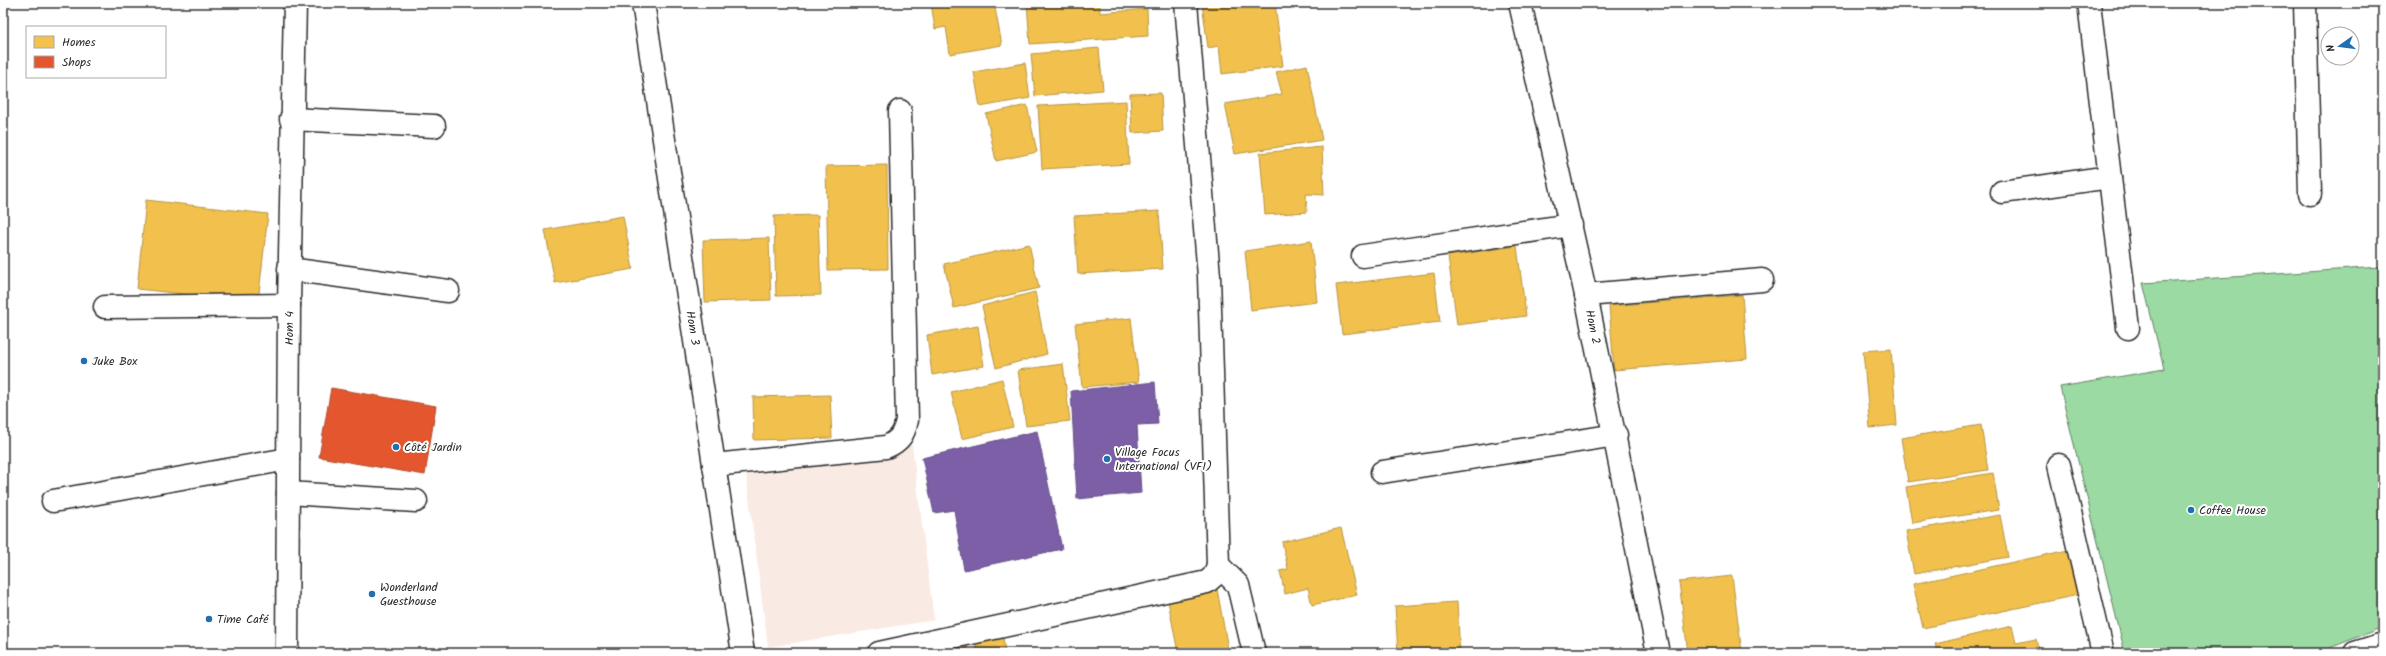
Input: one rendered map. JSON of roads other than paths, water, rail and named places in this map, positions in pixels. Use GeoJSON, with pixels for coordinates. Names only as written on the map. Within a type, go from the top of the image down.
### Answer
{"type":"FeatureCollection","features":[{"type":"Feature","properties":{"kind":"street","name":"Hom 4"},"geometry":{"type":"LineString","coordinates":[[287,653],[289,269],[295,3]]}},
{"type":"Feature","properties":{"kind":"street","name":"Hom 3"},"geometry":{"type":"LineString","coordinates":[[643,3],[743,653]]}},
{"type":"Feature","properties":{"kind":"street"},"geometry":{"type":"LineString","coordinates":[[878,653],[1207,582],[1214,576],[1218,565],[1209,276],[1186,3]]}},
{"type":"Feature","properties":{"kind":"street","name":"Hom 2"},"geometry":{"type":"LineString","coordinates":[[1520,3],[1571,226],[1616,435],[1658,653]]}},
{"type":"Feature","properties":{"kind":"street"},"geometry":{"type":"LineString","coordinates":[[2088,3],[2128,328]]}},
{"type":"Feature","properties":{"kind":"street"},"geometry":{"type":"LineString","coordinates":[[2305,3],[2310,194]]}},
{"type":"Feature","properties":{"kind":"street"},"geometry":{"type":"LineString","coordinates":[[714,465],[886,447],[897,442],[905,432],[907,420],[900,111]]}},
{"type":"Feature","properties":{"kind":"street"},"geometry":{"type":"LineString","coordinates":[[292,119],[434,126]]}},
{"type":"Feature","properties":{"kind":"street"},"geometry":{"type":"LineString","coordinates":[[2002,192],[2110,177]]}},
{"type":"Feature","properties":{"kind":"street"},"geometry":{"type":"LineString","coordinates":[[1363,256],[1571,226]]}},
{"type":"Feature","properties":{"kind":"street"},"geometry":{"type":"LineString","coordinates":[[289,269],[448,291]]}},
{"type":"Feature","properties":{"kind":"street"},"geometry":{"type":"LineString","coordinates":[[1586,295],[1762,280]]}},
{"type":"Feature","properties":{"kind":"street"},"geometry":{"type":"LineString","coordinates":[[105,307],[289,305]]}},
{"type":"Feature","properties":{"kind":"street"},"geometry":{"type":"LineString","coordinates":[[1382,472],[1616,435]]}},
{"type":"Feature","properties":{"kind":"street"},"geometry":{"type":"LineString","coordinates":[[53,501],[288,459]]}},
{"type":"Feature","properties":{"kind":"street"},"geometry":{"type":"LineString","coordinates":[[2060,465],[2103,653]]}},
{"type":"Feature","properties":{"kind":"street"},"geometry":{"type":"LineString","coordinates":[[288,493],[416,501]]}},
{"type":"Feature","properties":{"kind":"street"},"geometry":{"type":"LineString","coordinates":[[1218,565],[1238,585],[1254,653]]}},
{"type":"Feature","properties":{"kind":"street"},"geometry":{"type":"LineString","coordinates":[[2355,653],[2383,644]]}},
{"type":"Feature","properties":{"kind":"place","name":"Juke Box"},"geometry":{"type":"Point","coordinates":[84,361]}},
{"type":"Feature","properties":{"kind":"place","name":"Côté Jardin"},"geometry":{"type":"Point","coordinates":[396,447]}},
{"type":"Feature","properties":{"kind":"place","name":"Village Focus International (VFI)"},"geometry":{"type":"Point","coordinates":[1107,459]}},
{"type":"Feature","properties":{"kind":"place","name":"Coffee House"},"geometry":{"type":"Point","coordinates":[2191,510]}},
{"type":"Feature","properties":{"kind":"place","name":"Wonderland Guesthouse"},"geometry":{"type":"Point","coordinates":[372,594]}},
{"type":"Feature","properties":{"kind":"place","name":"Time Café"},"geometry":{"type":"Point","coordinates":[209,619]}}]}
